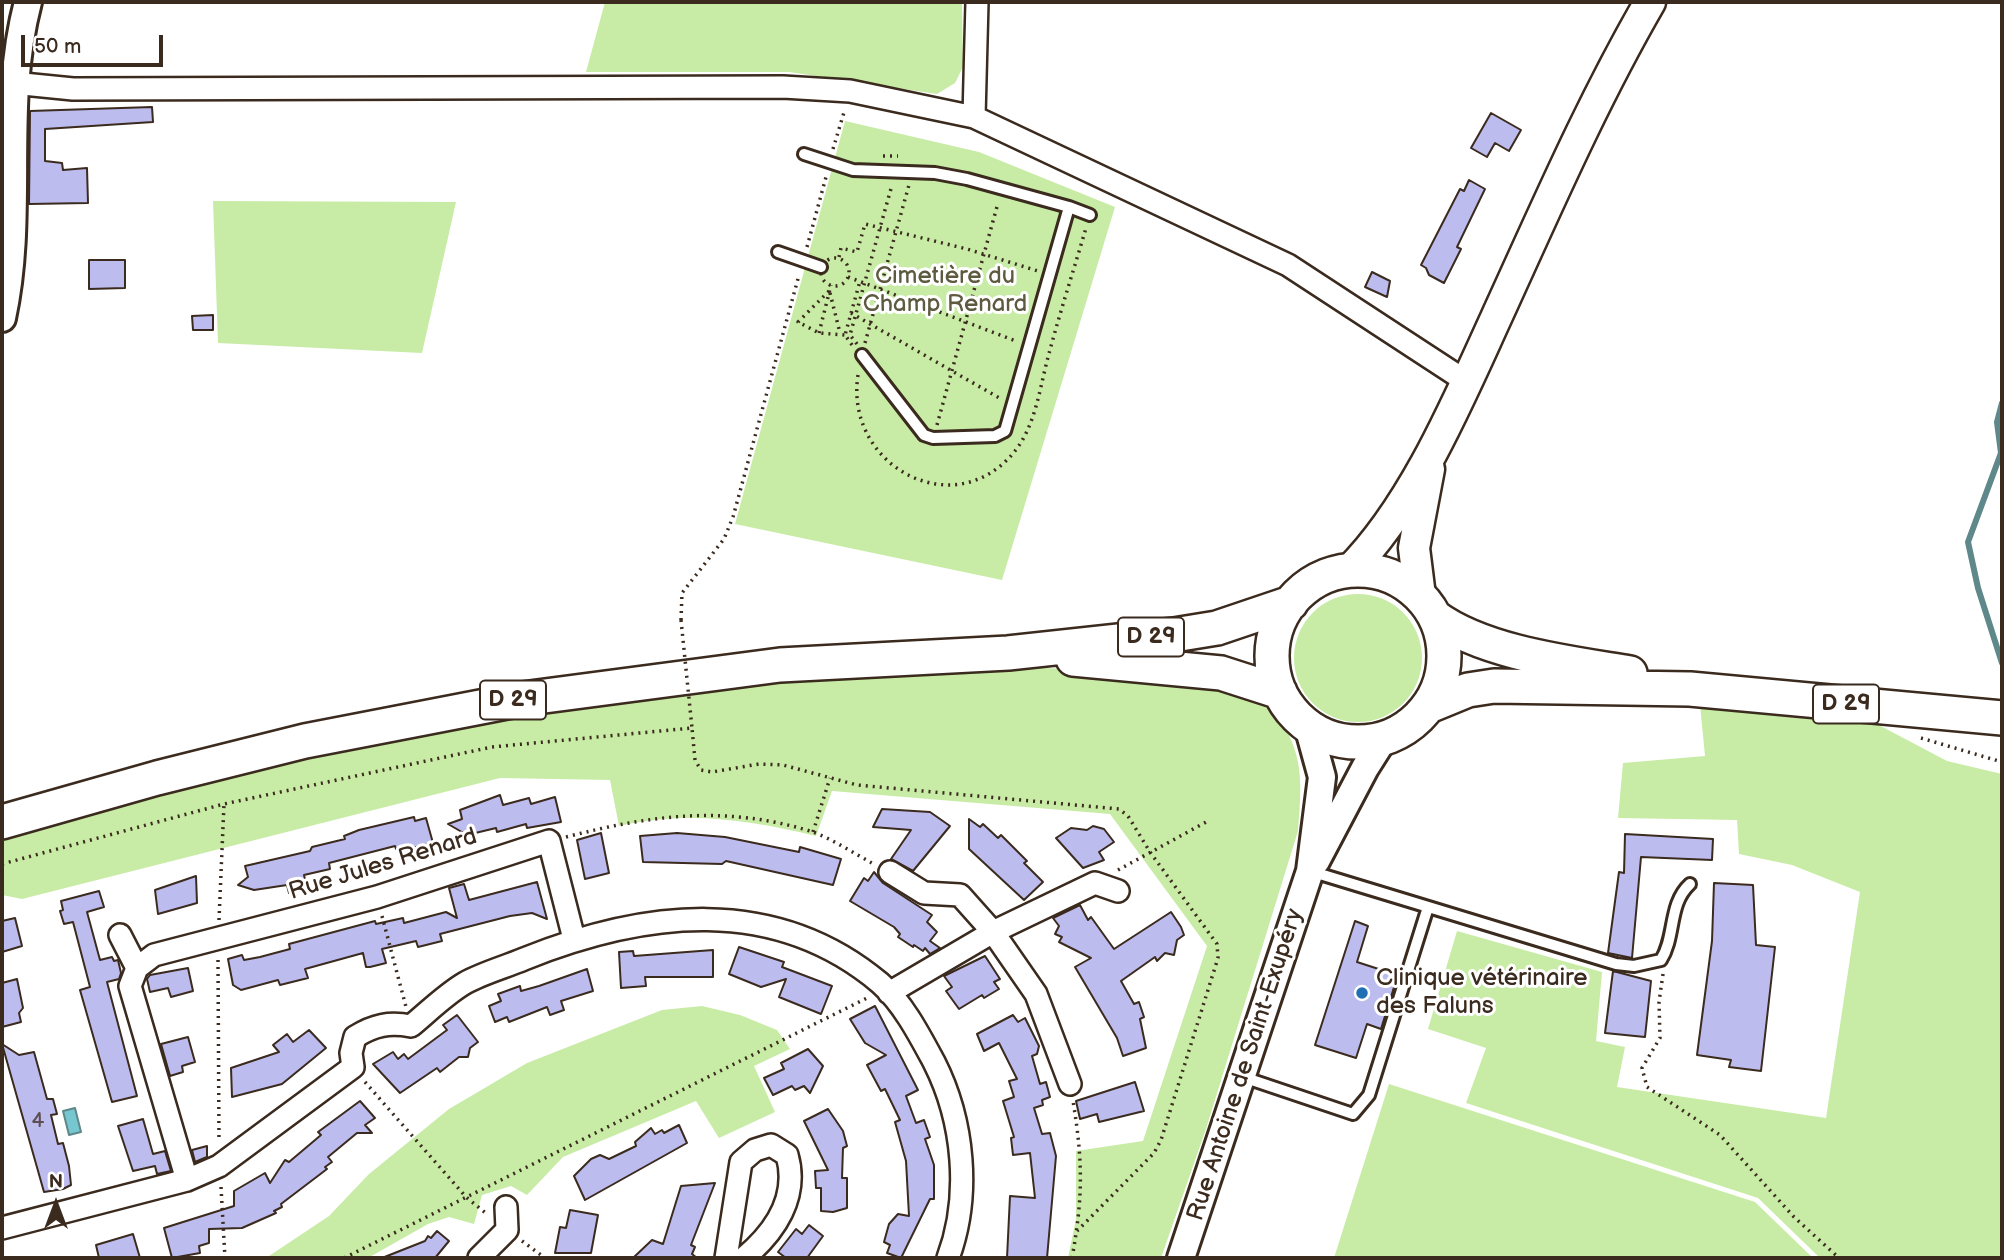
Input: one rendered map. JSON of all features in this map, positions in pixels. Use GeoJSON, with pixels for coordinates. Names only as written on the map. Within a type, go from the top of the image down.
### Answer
{"type":"FeatureCollection","features":[{"type":"Feature","properties":{"kind":"main road"},"geometry":{"type":"LineString","coordinates":[[1349,571],[1371,547],[1435,446],[1575,145],[1650,2]]}},
{"type":"Feature","properties":{"kind":"main road"},"geometry":{"type":"LineString","coordinates":[[1427,607],[1387,576],[1349,571],[1316,582],[1291,603],[1274,638],[1274,675],[1280,692],[1292,711],[1308,726],[1345,741],[1384,738],[1416,720],[1429,706],[1442,678],[1442,639],[1427,607],[1414,548],[1435,446]]}},
{"type":"Feature","properties":{"kind":"main road","name":"D 29"},"geometry":{"type":"LineString","coordinates":[[11,818],[305,741],[522,699],[780,665],[1008,653],[1217,628],[1291,603]]}},
{"type":"Feature","properties":{"kind":"main road","name":"D 29"},"geometry":{"type":"LineString","coordinates":[[1427,607],[1459,632],[1497,645],[1689,689]]}},
{"type":"Feature","properties":{"kind":"main road","name":"D 29"},"geometry":{"type":"LineString","coordinates":[[1008,653],[1221,673],[1280,692]]}},
{"type":"Feature","properties":{"kind":"main road","name":"D 29"},"geometry":{"type":"LineString","coordinates":[[1429,706],[1468,690],[1494,686],[1689,689],[2002,718]]}},
{"type":"Feature","properties":{"kind":"street"},"geometry":{"type":"LineString","coordinates":[[2,318],[12,241],[6,92],[28,2]]}},
{"type":"Feature","properties":{"kind":"street"},"geometry":{"type":"LineString","coordinates":[[974,117],[977,2]]}},
{"type":"Feature","properties":{"kind":"street"},"geometry":{"type":"LineString","coordinates":[[6,92],[23,84],[73,89],[783,87],[850,90],[974,117],[1288,265],[1467,382]]}},
{"type":"Feature","properties":{"kind":"street","name":"Rue Antoine de Saint-Exupéry"},"geometry":{"type":"LineString","coordinates":[[1181,1258],[1310,871],[1322,777],[1308,726]]}},
{"type":"Feature","properties":{"kind":"street","name":"Rue Antoine de Saint-Exupéry"},"geometry":{"type":"LineString","coordinates":[[1310,871],[1332,835],[1364,768],[1384,738]]}},
{"type":"Feature","properties":{"kind":"street"},"geometry":{"type":"LineString","coordinates":[[549,841],[574,939]]}},
{"type":"Feature","properties":{"kind":"street","name":"Rue Jules Renard"},"geometry":{"type":"LineString","coordinates":[[137,968],[155,955],[377,897],[549,841]]}},
{"type":"Feature","properties":{"kind":"street"},"geometry":{"type":"LineString","coordinates":[[890,872],[924,893],[960,895],[993,932],[1036,994],[1070,1084]]}},
{"type":"Feature","properties":{"kind":"street"},"geometry":{"type":"LineString","coordinates":[[889,993],[993,932],[1095,883],[1118,891]]}},
{"type":"Feature","properties":{"kind":"street"},"geometry":{"type":"LineString","coordinates":[[2,1228],[187,1180],[219,1166],[353,1066],[351,1053],[355,1037],[370,1027],[394,1023],[411,1026],[464,984],[574,939],[625,927],[694,918],[763,924],[821,945],[881,984],[889,993],[921,1037],[943,1080],[959,1133],[961,1170],[958,1213],[948,1258]]}},
{"type":"Feature","properties":{"kind":"street"},"geometry":{"type":"LineString","coordinates":[[120,935],[137,968],[130,986],[187,1180]]}},
{"type":"Feature","properties":{"kind":"street"},"geometry":{"type":"LineString","coordinates":[[726,1258],[741,1162],[755,1150],[771,1145],[787,1155],[791,1171],[788,1198],[777,1224],[744,1258]]}},
{"type":"Feature","properties":{"kind":"street"},"geometry":{"type":"LineString","coordinates":[[479,1258],[507,1230],[506,1207]]}},
{"type":"Feature","properties":{"kind":"lane"},"geometry":{"type":"LineString","coordinates":[[804,154],[853,170],[943,174],[1002,187],[1090,215]]}},
{"type":"Feature","properties":{"kind":"lane"},"geometry":{"type":"LineString","coordinates":[[862,355],[924,435],[933,438],[995,436],[1005,430],[1014,407],[1069,207]]}},
{"type":"Feature","properties":{"kind":"lane"},"geometry":{"type":"LineString","coordinates":[[778,253],[821,267]]}},
{"type":"Feature","properties":{"kind":"lane"},"geometry":{"type":"LineString","coordinates":[[1310,871],[1616,964],[1634,966],[1661,960],[1668,949],[1675,905],[1682,891],[1690,884]]}},
{"type":"Feature","properties":{"kind":"lane"},"geometry":{"type":"LineString","coordinates":[[1243,1077],[1353,1114],[1369,1095],[1428,907]]}},
{"type":"Feature","properties":{"kind":"path"},"geometry":{"type":"LineString","coordinates":[[850,90],[733,517],[724,539],[682,593],[681,620],[695,760],[701,770],[712,772],[759,764],[783,765],[830,778],[940,795],[1119,809],[1128,816],[1150,852],[1217,944],[1218,958],[1161,1140],[1154,1153],[1077,1231]]}},
{"type":"Feature","properties":{"kind":"path"},"geometry":{"type":"LineString","coordinates":[[902,171],[909,185],[863,351],[850,335],[853,314],[880,227],[902,171]]}},
{"type":"Feature","properties":{"kind":"path"},"geometry":{"type":"LineString","coordinates":[[933,438],[1002,187]]}},
{"type":"Feature","properties":{"kind":"path"},"geometry":{"type":"LineString","coordinates":[[829,291],[842,335],[862,355],[856,393],[865,433],[880,456],[912,478],[950,484],[986,475],[1016,450],[1033,417],[1090,215]]}},
{"type":"Feature","properties":{"kind":"path"},"geometry":{"type":"LineString","coordinates":[[839,257],[841,248],[858,252],[865,224],[984,253],[1070,282]]}},
{"type":"Feature","properties":{"kind":"path"},"geometry":{"type":"LineString","coordinates":[[848,277],[1049,354]]}},
{"type":"Feature","properties":{"kind":"path"},"geometry":{"type":"LineString","coordinates":[[819,333],[831,285]]}},
{"type":"Feature","properties":{"kind":"path"},"geometry":{"type":"LineString","coordinates":[[829,291],[798,323],[819,333],[842,335]]}},
{"type":"Feature","properties":{"kind":"path"},"geometry":{"type":"LineString","coordinates":[[853,314],[1033,417]]}},
{"type":"Feature","properties":{"kind":"path"},"geometry":{"type":"LineString","coordinates":[[842,335],[853,314]]}},
{"type":"Feature","properties":{"kind":"path"},"geometry":{"type":"LineString","coordinates":[[1891,708],[1905,730],[1933,743],[2002,762]]}},
{"type":"Feature","properties":{"kind":"path"},"geometry":{"type":"LineString","coordinates":[[2,864],[224,804],[492,747],[692,728]]}},
{"type":"Feature","properties":{"kind":"path"},"geometry":{"type":"LineString","coordinates":[[813,832],[830,778]]}},
{"type":"Feature","properties":{"kind":"path"},"geometry":{"type":"LineString","coordinates":[[224,804],[218,940],[219,1166],[225,1258]]}},
{"type":"Feature","properties":{"kind":"path"},"geometry":{"type":"LineString","coordinates":[[549,841],[644,818],[711,814],[759,819],[813,832],[890,872]]}},
{"type":"Feature","properties":{"kind":"path"},"geometry":{"type":"LineString","coordinates":[[1095,883],[1208,821]]}},
{"type":"Feature","properties":{"kind":"path"},"geometry":{"type":"LineString","coordinates":[[377,897],[411,1026]]}},
{"type":"Feature","properties":{"kind":"path"},"geometry":{"type":"LineString","coordinates":[[1661,960],[1663,977],[1659,1002],[1662,1025],[1660,1038],[1642,1068],[1647,1087],[1720,1135],[1794,1217],[1839,1258]]}},
{"type":"Feature","properties":{"kind":"path"},"geometry":{"type":"LineString","coordinates":[[344,1258],[871,996],[889,993]]}},
{"type":"Feature","properties":{"kind":"path"},"geometry":{"type":"LineString","coordinates":[[353,1066],[466,1197],[545,1258]]}},
{"type":"Feature","properties":{"kind":"path"},"geometry":{"type":"LineString","coordinates":[[1070,1084],[1080,1148],[1082,1202],[1072,1258]]}},
{"type":"Feature","properties":{"kind":"green space"},"geometry":{"type":"Polygon","coordinates":[[[605,2],[962,2],[963,67],[955,83],[937,94],[789,72],[586,72],[605,2]]]}},
{"type":"Feature","properties":{"kind":"green space","name":"Cimetière du Champ Renard"},"geometry":{"type":"Polygon","coordinates":[[[845,121],[979,152],[1115,207],[1002,580],[735,524],[845,121]]]}},
{"type":"Feature","properties":{"kind":"green space"},"geometry":{"type":"Polygon","coordinates":[[[213,201],[456,202],[422,353],[218,343],[213,201]]]}},
{"type":"Feature","properties":{"kind":"green space"},"geometry":{"type":"Polygon","coordinates":[[[1358,594],[1383,598],[1404,612],[1418,633],[1422,658],[1418,683],[1404,704],[1383,718],[1358,722],[1333,718],[1312,704],[1298,683],[1294,658],[1298,633],[1312,612],[1333,598],[1358,594]]]}},
{"type":"Feature","properties":{"kind":"green space"},"geometry":{"type":"Polygon","coordinates":[[[1005,665],[1194,678],[1268,700],[1288,733],[1298,762],[1298,831],[1206,1129],[1161,1258],[1068,1258],[1076,1219],[1076,1151],[1143,1141],[1207,946],[1110,814],[832,791],[816,836],[767,825],[718,819],[669,819],[619,826],[610,780],[500,778],[22,899],[2,895],[2,839],[287,760],[580,703],[708,688],[1005,665]]]}},
{"type":"Feature","properties":{"kind":"green space"},"geometry":{"type":"Polygon","coordinates":[[[1700,705],[1875,723],[1947,761],[2002,774],[2002,1258],[1820,1258],[1758,1198],[1466,1103],[1486,1048],[1428,1029],[1457,931],[1602,972],[1596,1041],[1625,1047],[1617,1087],[1826,1118],[1860,892],[1792,865],[1739,854],[1737,820],[1618,818],[1623,763],[1705,756],[1700,705]]]}},
{"type":"Feature","properties":{"kind":"green space"},"geometry":{"type":"Polygon","coordinates":[[[702,1006],[740,1015],[777,1030],[790,1049],[754,1066],[775,1112],[719,1138],[696,1101],[563,1157],[527,1195],[511,1186],[482,1195],[474,1224],[449,1217],[428,1224],[368,1258],[266,1258],[329,1216],[369,1174],[449,1109],[527,1063],[662,1010],[702,1006]]]}},
{"type":"Feature","properties":{"kind":"green space"},"geometry":{"type":"Polygon","coordinates":[[[1389,1084],[1755,1202],[1813,1258],[1334,1258],[1389,1084]]]}},
{"type":"Feature","properties":{"kind":"water"},"geometry":{"type":"Polygon","coordinates":[[[75,1108],[81,1132],[69,1135],[63,1111],[75,1108]]]}},
{"type":"Feature","properties":{"kind":"building"},"geometry":{"type":"Polygon","coordinates":[[[152,107],[153,122],[45,129],[45,161],[62,163],[63,170],[87,168],[88,203],[29,204],[30,111],[152,107]]]}},
{"type":"Feature","properties":{"kind":"building"},"geometry":{"type":"Polygon","coordinates":[[[1491,113],[1521,130],[1509,151],[1495,143],[1487,157],[1471,148],[1491,113]]]}},
{"type":"Feature","properties":{"kind":"building"},"geometry":{"type":"Polygon","coordinates":[[[1469,180],[1485,189],[1457,247],[1461,249],[1444,283],[1429,275],[1421,265],[1460,189],[1464,191],[1469,180]]]}},
{"type":"Feature","properties":{"kind":"building"},"geometry":{"type":"Polygon","coordinates":[[[89,260],[125,260],[125,288],[89,289],[89,260]]]}},
{"type":"Feature","properties":{"kind":"building"},"geometry":{"type":"Polygon","coordinates":[[[1372,272],[1390,281],[1387,297],[1365,287],[1372,272]]]}},
{"type":"Feature","properties":{"kind":"building"},"geometry":{"type":"Polygon","coordinates":[[[213,315],[213,330],[193,330],[192,316],[213,315]]]}},
{"type":"Feature","properties":{"kind":"building"},"geometry":{"type":"Polygon","coordinates":[[[500,795],[503,805],[529,798],[531,804],[555,797],[561,822],[527,828],[526,824],[497,832],[496,828],[467,835],[448,824],[462,819],[460,810],[500,795]]]}},
{"type":"Feature","properties":{"kind":"building"},"geometry":{"type":"Polygon","coordinates":[[[882,809],[930,812],[950,826],[913,871],[891,859],[911,830],[873,827],[882,809]]]}},
{"type":"Feature","properties":{"kind":"building"},"geometry":{"type":"Polygon","coordinates":[[[414,817],[415,821],[426,818],[433,843],[412,848],[396,849],[395,846],[329,863],[330,869],[304,875],[307,888],[289,893],[287,885],[254,890],[238,885],[248,877],[245,866],[310,851],[312,847],[345,839],[344,836],[359,830],[414,817]]]}},
{"type":"Feature","properties":{"kind":"building"},"geometry":{"type":"Polygon","coordinates":[[[969,819],[980,827],[983,824],[998,838],[1001,835],[1043,882],[1024,900],[969,849],[969,819]]]}},
{"type":"Feature","properties":{"kind":"building"},"geometry":{"type":"Polygon","coordinates":[[[1093,826],[1104,829],[1114,842],[1099,852],[1104,860],[1083,868],[1056,838],[1071,828],[1087,830],[1093,826]]]}},
{"type":"Feature","properties":{"kind":"building"},"geometry":{"type":"Polygon","coordinates":[[[601,833],[609,873],[585,879],[577,840],[601,833]]]}},
{"type":"Feature","properties":{"kind":"building"},"geometry":{"type":"Polygon","coordinates":[[[677,833],[725,837],[799,852],[800,847],[841,859],[833,885],[726,861],[722,864],[643,862],[640,836],[677,833]]]}},
{"type":"Feature","properties":{"kind":"building"},"geometry":{"type":"Polygon","coordinates":[[[1625,834],[1713,839],[1712,860],[1641,857],[1632,958],[1608,953],[1619,872],[1624,873],[1625,834]]]}},
{"type":"Feature","properties":{"kind":"building"},"geometry":{"type":"Polygon","coordinates":[[[874,872],[883,883],[932,915],[927,922],[937,932],[930,941],[940,948],[930,954],[925,948],[923,951],[914,945],[913,947],[898,937],[900,934],[894,927],[850,901],[864,878],[868,881],[874,872]]]}},
{"type":"Feature","properties":{"kind":"building"},"geometry":{"type":"Polygon","coordinates":[[[196,876],[197,903],[158,914],[155,890],[196,876]]]}},
{"type":"Feature","properties":{"kind":"building"},"geometry":{"type":"Polygon","coordinates":[[[537,882],[547,919],[532,913],[510,916],[440,934],[442,941],[418,947],[416,941],[382,949],[386,963],[370,967],[366,967],[363,953],[305,969],[308,978],[280,985],[278,980],[241,990],[233,985],[228,959],[242,955],[244,960],[260,957],[290,949],[289,944],[375,921],[376,924],[403,918],[404,923],[446,912],[457,918],[449,888],[464,884],[469,900],[537,882]]]}},
{"type":"Feature","properties":{"kind":"building"},"geometry":{"type":"Polygon","coordinates":[[[1714,883],[1753,885],[1756,945],[1775,947],[1761,1071],[1729,1067],[1731,1060],[1697,1055],[1712,941],[1714,883]]]}},
{"type":"Feature","properties":{"kind":"building"},"geometry":{"type":"Polygon","coordinates":[[[99,891],[104,907],[87,912],[100,960],[112,957],[114,961],[118,960],[121,973],[119,979],[107,982],[137,1096],[112,1102],[80,990],[90,987],[73,922],[64,924],[60,911],[63,910],[61,901],[99,891]]]}},
{"type":"Feature","properties":{"kind":"building"},"geometry":{"type":"Polygon","coordinates":[[[1080,905],[1088,920],[1091,917],[1114,949],[1171,912],[1181,927],[1184,935],[1177,940],[1174,955],[1165,953],[1157,961],[1155,957],[1121,981],[1134,1004],[1139,1002],[1144,1017],[1140,1019],[1146,1048],[1123,1056],[1117,1038],[1075,967],[1091,958],[1059,942],[1062,937],[1055,934],[1059,926],[1053,918],[1080,905]]]}},
{"type":"Feature","properties":{"kind":"building"},"geometry":{"type":"Polygon","coordinates":[[[15,918],[22,946],[2,952],[2,921],[15,918]]]}},
{"type":"Feature","properties":{"kind":"building","name":"Clinique vétérinaire des Faluns"},"geometry":{"type":"Polygon","coordinates":[[[1355,921],[1368,926],[1357,962],[1394,974],[1391,983],[1395,984],[1381,1029],[1367,1024],[1356,1058],[1315,1045],[1355,921]]]}},
{"type":"Feature","properties":{"kind":"building"},"geometry":{"type":"Polygon","coordinates":[[[739,947],[784,962],[782,967],[832,986],[821,1014],[779,997],[786,979],[761,987],[729,974],[739,947]]]}},
{"type":"Feature","properties":{"kind":"building"},"geometry":{"type":"Polygon","coordinates":[[[713,950],[713,977],[645,977],[646,986],[621,988],[619,952],[633,951],[634,956],[713,950]]]}},
{"type":"Feature","properties":{"kind":"building"},"geometry":{"type":"Polygon","coordinates":[[[985,956],[1000,979],[994,982],[999,989],[984,998],[982,995],[959,1009],[946,991],[952,987],[944,976],[985,956]]]}},
{"type":"Feature","properties":{"kind":"building"},"geometry":{"type":"Polygon","coordinates":[[[188,968],[193,991],[171,997],[168,988],[150,992],[147,979],[150,975],[188,968]]]}},
{"type":"Feature","properties":{"kind":"building"},"geometry":{"type":"Polygon","coordinates":[[[587,969],[593,991],[561,1001],[564,1010],[550,1015],[547,1007],[509,1022],[507,1017],[495,1022],[489,1006],[501,1001],[498,994],[520,986],[521,991],[539,986],[587,969]]]}},
{"type":"Feature","properties":{"kind":"building"},"geometry":{"type":"Polygon","coordinates":[[[1613,971],[1651,981],[1645,1037],[1605,1033],[1613,971]]]}},
{"type":"Feature","properties":{"kind":"building"},"geometry":{"type":"Polygon","coordinates":[[[17,979],[23,1008],[19,1013],[21,1022],[2,1027],[2,983],[17,979]]]}},
{"type":"Feature","properties":{"kind":"building"},"geometry":{"type":"Polygon","coordinates":[[[875,1006],[918,1090],[906,1096],[916,1123],[924,1120],[930,1137],[925,1139],[934,1165],[934,1199],[930,1199],[901,1258],[887,1253],[890,1245],[884,1242],[889,1224],[898,1214],[909,1216],[906,1161],[895,1122],[900,1120],[885,1089],[881,1091],[867,1065],[886,1055],[865,1043],[850,1019],[875,1006]]]}},
{"type":"Feature","properties":{"kind":"building"},"geometry":{"type":"Polygon","coordinates":[[[457,1015],[478,1042],[470,1048],[468,1057],[459,1057],[440,1072],[437,1068],[400,1093],[373,1064],[393,1052],[398,1059],[404,1054],[408,1059],[447,1030],[443,1025],[457,1015]]]}},
{"type":"Feature","properties":{"kind":"building"},"geometry":{"type":"Polygon","coordinates":[[[1013,1015],[1018,1022],[1025,1018],[1039,1046],[1037,1054],[1032,1056],[1040,1084],[1046,1082],[1050,1097],[1042,1100],[1043,1105],[1034,1108],[1042,1134],[1050,1133],[1056,1156],[1047,1258],[1007,1258],[1010,1196],[1035,1198],[1030,1153],[1013,1155],[1011,1138],[1014,1137],[1003,1101],[1014,1097],[1009,1081],[1017,1079],[999,1043],[984,1051],[977,1034],[1013,1015]]]}},
{"type":"Feature","properties":{"kind":"building"},"geometry":{"type":"Polygon","coordinates":[[[309,1030],[326,1048],[282,1084],[232,1097],[231,1068],[279,1052],[273,1045],[287,1034],[293,1042],[309,1030]]]}},
{"type":"Feature","properties":{"kind":"building"},"geometry":{"type":"Polygon","coordinates":[[[188,1037],[195,1062],[182,1066],[183,1072],[170,1076],[161,1044],[188,1037]]]}},
{"type":"Feature","properties":{"kind":"building"},"geometry":{"type":"Polygon","coordinates":[[[2,1044],[19,1055],[34,1052],[47,1099],[53,1099],[57,1114],[51,1115],[58,1144],[63,1143],[69,1166],[71,1185],[63,1189],[44,1192],[2,1044]]]}},
{"type":"Feature","properties":{"kind":"building"},"geometry":{"type":"Polygon","coordinates":[[[808,1049],[823,1066],[810,1093],[804,1086],[795,1090],[792,1086],[773,1095],[764,1078],[784,1069],[781,1063],[808,1049]]]}},
{"type":"Feature","properties":{"kind":"building"},"geometry":{"type":"Polygon","coordinates":[[[1135,1082],[1144,1111],[1099,1122],[1097,1114],[1080,1119],[1076,1101],[1135,1082]]]}},
{"type":"Feature","properties":{"kind":"building"},"geometry":{"type":"Polygon","coordinates":[[[360,1101],[375,1118],[365,1125],[372,1133],[357,1133],[328,1157],[332,1162],[325,1167],[327,1169],[281,1204],[282,1207],[274,1211],[276,1213],[242,1228],[209,1229],[209,1243],[199,1246],[200,1253],[172,1258],[164,1228],[234,1206],[234,1191],[265,1173],[270,1183],[285,1160],[289,1162],[321,1135],[318,1132],[360,1101]]]}},
{"type":"Feature","properties":{"kind":"building"},"geometry":{"type":"Polygon","coordinates":[[[828,1109],[843,1131],[847,1146],[843,1148],[842,1178],[847,1178],[847,1208],[833,1212],[821,1211],[821,1188],[816,1188],[815,1171],[828,1170],[804,1121],[828,1109]]]}},
{"type":"Feature","properties":{"kind":"building"},"geometry":{"type":"Polygon","coordinates":[[[143,1119],[153,1154],[165,1151],[171,1171],[157,1174],[155,1166],[133,1171],[118,1126],[143,1119]]]}},
{"type":"Feature","properties":{"kind":"building"},"geometry":{"type":"Polygon","coordinates":[[[679,1125],[687,1143],[585,1200],[574,1176],[591,1159],[600,1155],[609,1159],[636,1146],[635,1142],[651,1128],[655,1134],[662,1130],[664,1133],[679,1125]]]}},
{"type":"Feature","properties":{"kind":"building"},"geometry":{"type":"Polygon","coordinates":[[[207,1146],[207,1157],[195,1162],[192,1150],[207,1146]]]}},
{"type":"Feature","properties":{"kind":"building"},"geometry":{"type":"Polygon","coordinates":[[[715,1183],[691,1245],[695,1247],[692,1254],[697,1258],[633,1258],[652,1240],[663,1244],[681,1186],[715,1183]]]}},
{"type":"Feature","properties":{"kind":"building"},"geometry":{"type":"Polygon","coordinates":[[[570,1210],[598,1215],[591,1253],[555,1253],[560,1227],[566,1228],[570,1210]]]}},
{"type":"Feature","properties":{"kind":"building"},"geometry":{"type":"Polygon","coordinates":[[[809,1225],[823,1236],[807,1258],[786,1258],[778,1252],[796,1229],[802,1234],[809,1225]]]}},
{"type":"Feature","properties":{"kind":"building"},"geometry":{"type":"Polygon","coordinates":[[[437,1231],[449,1241],[435,1258],[382,1258],[425,1241],[437,1231]]]}},
{"type":"Feature","properties":{"kind":"building"},"geometry":{"type":"Polygon","coordinates":[[[133,1234],[140,1258],[99,1258],[96,1245],[133,1234]]]}},
{"type":"Feature","properties":{"kind":"waterway"},"geometry":{"type":"LineString","coordinates":[[2002,403],[1997,422],[2001,453],[1968,542],[1978,588],[2002,663]]}},
{"type":"Feature","properties":{"kind":"place","name":"Clinique vétérinaire des Faluns"},"geometry":{"type":"Point","coordinates":[1362,993]}}]}
